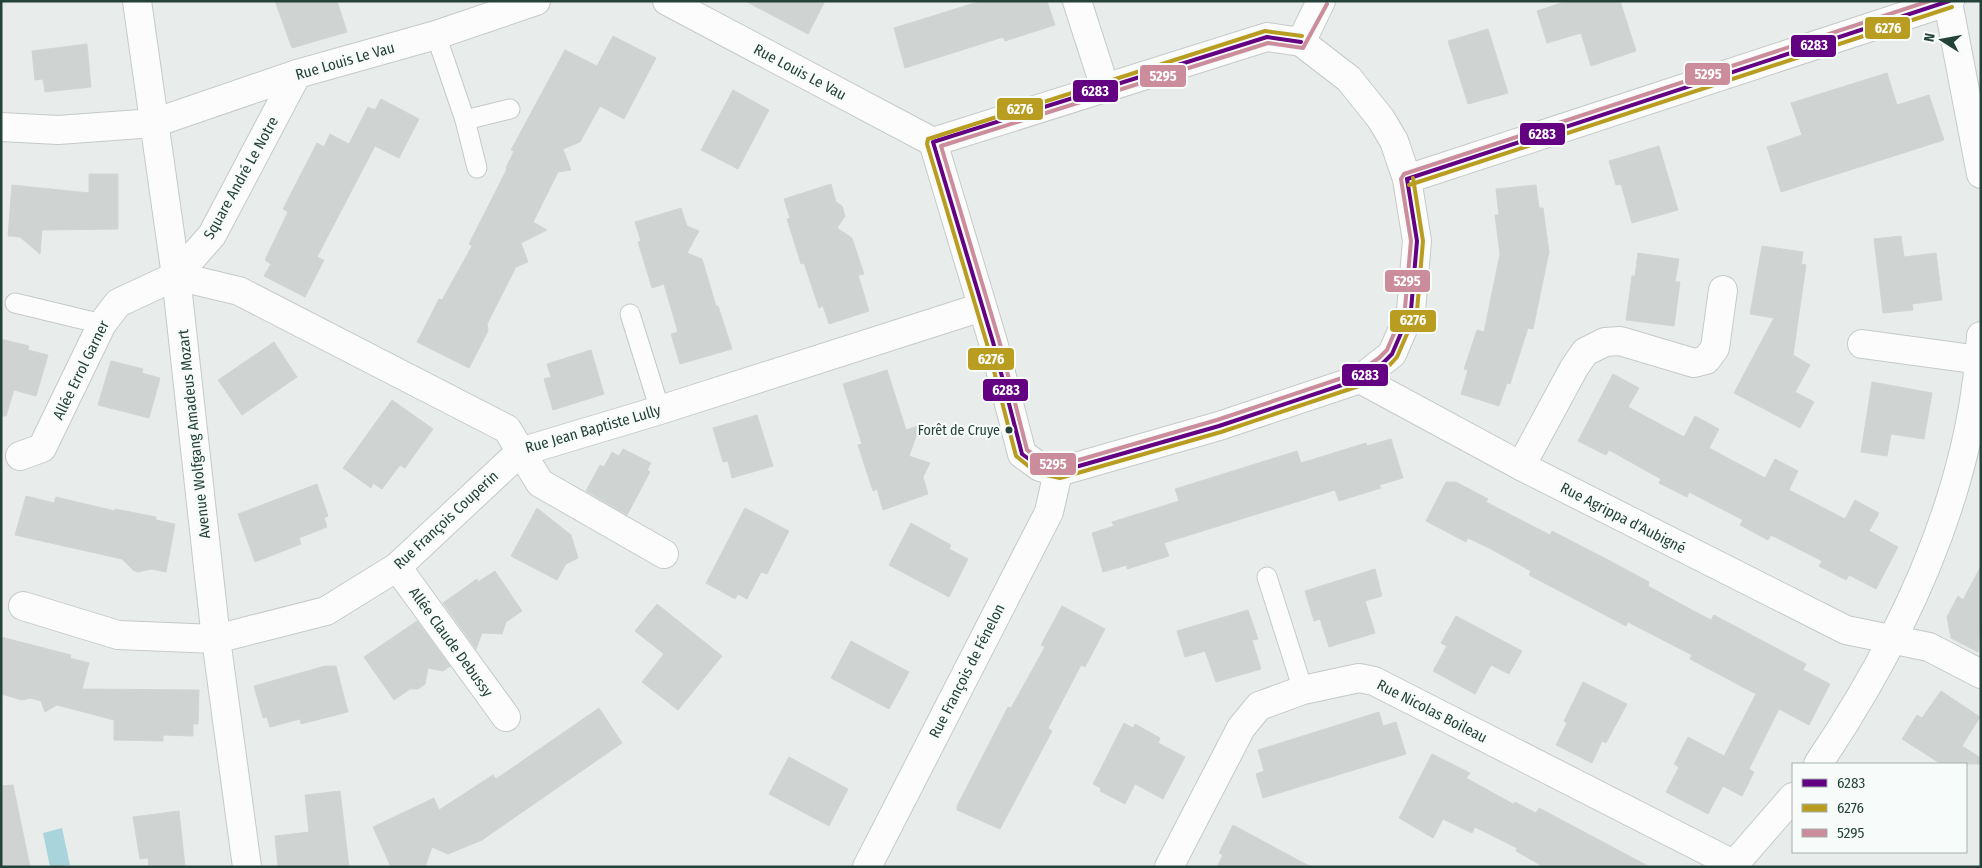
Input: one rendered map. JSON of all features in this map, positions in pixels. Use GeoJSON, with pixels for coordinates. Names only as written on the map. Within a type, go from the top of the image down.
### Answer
{"type":"FeatureCollection","features":[{"type":"Feature","properties":{"kind":"street","name":"Avenue Wolfgang Amadeus Mozart"},"geometry":{"type":"LineString","coordinates":[[137,1],[176,276],[216,639],[246,867]]}},
{"type":"Feature","properties":{"kind":"street","name":"Rue Louis Le Vau"},"geometry":{"type":"LineString","coordinates":[[1,127],[58,130],[154,123],[297,74],[436,35],[536,1]]}},
{"type":"Feature","properties":{"kind":"street","name":"Rue Louis Le Vau"},"geometry":{"type":"LineString","coordinates":[[667,1],[932,142]]}},
{"type":"Feature","properties":{"kind":"street"},"geometry":{"type":"LineString","coordinates":[[1077,1],[1105,88]]}},
{"type":"Feature","properties":{"kind":"street"},"geometry":{"type":"LineString","coordinates":[[1301,42],[1321,1]]}},
{"type":"Feature","properties":{"kind":"street"},"geometry":{"type":"LineString","coordinates":[[1407,178],[1949,2],[1981,174]]}},
{"type":"Feature","properties":{"kind":"street"},"geometry":{"type":"LineString","coordinates":[[1267,37],[1301,42],[1349,79],[1381,119],[1394,141],[1407,178],[1416,241],[1411,310],[1392,354],[1383,363],[1360,379],[1220,426],[1058,472],[1040,467],[1022,454],[982,307],[932,142],[1105,88],[1267,37]]}},
{"type":"Feature","properties":{"kind":"street","name":"Square André Le Notre"},"geometry":{"type":"LineString","coordinates":[[176,276],[212,234],[297,74]]}},
{"type":"Feature","properties":{"kind":"street","name":"Allée Errol Garner"},"geometry":{"type":"LineString","coordinates":[[20,456],[42,448],[102,324],[118,303],[176,276]]}},
{"type":"Feature","properties":{"kind":"street","name":"Rue Jean Baptiste Lully"},"geometry":{"type":"LineString","coordinates":[[176,276],[239,291],[507,429],[520,452],[660,410],[982,307]]}},
{"type":"Feature","properties":{"kind":"street"},"geometry":{"type":"LineString","coordinates":[[1521,466],[1574,368],[1586,352],[1605,342],[1620,342],[1694,364],[1706,360],[1715,348],[1723,290]]}},
{"type":"Feature","properties":{"kind":"street"},"geometry":{"type":"LineString","coordinates":[[1819,763],[1894,640],[1943,524],[1969,424],[1980,348],[1862,344]]}},
{"type":"Feature","properties":{"kind":"street","name":"Rue Agrippa d'Aubigné"},"geometry":{"type":"LineString","coordinates":[[1360,379],[1521,466],[1846,630],[1928,647],[1981,674]]}},
{"type":"Feature","properties":{"kind":"street"},"geometry":{"type":"LineString","coordinates":[[520,452],[540,483],[664,554]]}},
{"type":"Feature","properties":{"kind":"street","name":"Rue François Couperin"},"geometry":{"type":"LineString","coordinates":[[23,606],[118,635],[216,639],[326,611],[397,567],[520,452]]}},
{"type":"Feature","properties":{"kind":"street","name":"Rue François de Fénelon"},"geometry":{"type":"LineString","coordinates":[[867,867],[1049,512],[1058,472]]}},
{"type":"Feature","properties":{"kind":"street","name":"Allée Claude Debussy"},"geometry":{"type":"LineString","coordinates":[[397,567],[506,716]]}},
{"type":"Feature","properties":{"kind":"street","name":"Rue Nicolas Boileau"},"geometry":{"type":"LineString","coordinates":[[1168,867],[1242,728],[1259,706],[1303,690],[1359,678],[1374,681],[1734,866]]}},
{"type":"Feature","properties":{"kind":"street"},"geometry":{"type":"LineString","coordinates":[[1734,866],[1792,798]]}},
{"type":"Feature","properties":{"kind":"lane"},"geometry":{"type":"LineString","coordinates":[[436,35],[465,120],[477,168]]}},
{"type":"Feature","properties":{"kind":"lane"},"geometry":{"type":"LineString","coordinates":[[465,120],[510,110]]}},
{"type":"Feature","properties":{"kind":"lane"},"geometry":{"type":"LineString","coordinates":[[15,303],[102,324]]}},
{"type":"Feature","properties":{"kind":"lane"},"geometry":{"type":"LineString","coordinates":[[630,314],[660,410]]}},
{"type":"Feature","properties":{"kind":"lane"},"geometry":{"type":"LineString","coordinates":[[1267,577],[1303,690]]}},
{"type":"Feature","properties":{"kind":"water"},"geometry":{"type":"Polygon","coordinates":[[[62,828],[70,865],[50,867],[43,833],[62,828]]]}},
{"type":"Feature","properties":{"kind":"building"},"geometry":{"type":"Polygon","coordinates":[[[275,1],[337,1],[347,32],[292,48],[275,1]]]}},
{"type":"Feature","properties":{"kind":"building"},"geometry":{"type":"Polygon","coordinates":[[[745,1],[825,1],[808,34],[745,1]]]}},
{"type":"Feature","properties":{"kind":"building"},"geometry":{"type":"Polygon","coordinates":[[[981,1],[1047,1],[1055,25],[1005,41],[1003,37],[905,68],[894,28],[981,1]]]}},
{"type":"Feature","properties":{"kind":"building"},"geometry":{"type":"Polygon","coordinates":[[[1567,1],[1620,1],[1636,51],[1591,66],[1581,33],[1547,43],[1537,11],[1567,1]]]}},
{"type":"Feature","properties":{"kind":"building"},"geometry":{"type":"Polygon","coordinates":[[[1488,29],[1508,93],[1468,104],[1448,41],[1488,29]]]}},
{"type":"Feature","properties":{"kind":"building"},"geometry":{"type":"Polygon","coordinates":[[[613,36],[656,58],[624,119],[600,106],[580,142],[563,149],[571,170],[558,172],[533,222],[547,230],[521,243],[528,262],[516,267],[487,324],[488,331],[469,368],[417,342],[439,299],[442,300],[472,246],[469,244],[507,169],[514,151],[511,150],[565,50],[597,66],[613,36]]]}},
{"type":"Feature","properties":{"kind":"building"},"geometry":{"type":"Polygon","coordinates":[[[87,44],[91,87],[45,92],[43,79],[35,80],[32,51],[87,44]]]}},
{"type":"Feature","properties":{"kind":"building"},"geometry":{"type":"Polygon","coordinates":[[[1887,73],[1897,105],[1929,95],[1944,140],[1781,192],[1767,147],[1802,135],[1791,103],[1887,73]]]}},
{"type":"Feature","properties":{"kind":"building"},"geometry":{"type":"Polygon","coordinates":[[[733,90],[769,110],[738,169],[701,150],[733,90]]]}},
{"type":"Feature","properties":{"kind":"building"},"geometry":{"type":"Polygon","coordinates":[[[381,99],[419,119],[399,158],[375,146],[317,257],[324,260],[305,297],[264,276],[271,264],[265,260],[288,212],[283,209],[317,143],[324,147],[330,134],[349,144],[368,107],[375,110],[381,99]]]}},
{"type":"Feature","properties":{"kind":"building"},"geometry":{"type":"Polygon","coordinates":[[[1659,146],[1678,210],[1632,223],[1621,184],[1616,185],[1609,161],[1659,146]]]}},
{"type":"Feature","properties":{"kind":"building"},"geometry":{"type":"Polygon","coordinates":[[[89,174],[118,174],[118,229],[42,230],[40,254],[20,237],[8,236],[12,185],[89,193],[89,174]]]}},
{"type":"Feature","properties":{"kind":"building"},"geometry":{"type":"Polygon","coordinates":[[[831,184],[836,202],[842,206],[845,216],[837,228],[852,238],[864,274],[858,275],[869,311],[829,324],[823,306],[819,308],[804,263],[801,264],[787,219],[790,218],[784,199],[831,184]]]}},
{"type":"Feature","properties":{"kind":"building"},"geometry":{"type":"Polygon","coordinates":[[[1536,185],[1539,208],[1543,208],[1549,252],[1533,329],[1528,328],[1510,384],[1507,383],[1499,406],[1461,394],[1468,370],[1464,369],[1477,330],[1484,332],[1500,254],[1495,215],[1499,215],[1496,189],[1536,185]]]}},
{"type":"Feature","properties":{"kind":"building"},"geometry":{"type":"Polygon","coordinates":[[[681,208],[687,226],[699,231],[687,253],[702,259],[716,306],[718,306],[732,349],[680,364],[671,334],[678,332],[664,284],[652,288],[638,242],[641,241],[635,222],[681,208]]]}},
{"type":"Feature","properties":{"kind":"building"},"geometry":{"type":"Polygon","coordinates":[[[1901,236],[1904,257],[1936,253],[1942,300],[1912,304],[1913,310],[1883,313],[1874,239],[1901,236]]]}},
{"type":"Feature","properties":{"kind":"building"},"geometry":{"type":"Polygon","coordinates":[[[1762,246],[1803,252],[1801,267],[1802,264],[1806,265],[1793,355],[1810,365],[1795,392],[1814,402],[1800,428],[1734,393],[1774,318],[1750,314],[1762,246]]]}},
{"type":"Feature","properties":{"kind":"building"},"geometry":{"type":"Polygon","coordinates":[[[1638,253],[1679,259],[1675,282],[1680,282],[1674,326],[1626,320],[1632,276],[1635,276],[1638,253]]]}},
{"type":"Feature","properties":{"kind":"building"},"geometry":{"type":"Polygon","coordinates":[[[1,339],[29,346],[28,350],[48,355],[36,396],[14,390],[6,416],[1,416],[1,339]]]}},
{"type":"Feature","properties":{"kind":"building"},"geometry":{"type":"Polygon","coordinates":[[[274,342],[297,377],[242,415],[218,380],[274,342]]]}},
{"type":"Feature","properties":{"kind":"building"},"geometry":{"type":"Polygon","coordinates":[[[591,350],[604,394],[553,410],[544,379],[551,377],[547,364],[591,350]]]}},
{"type":"Feature","properties":{"kind":"building"},"geometry":{"type":"Polygon","coordinates":[[[111,361],[143,369],[142,373],[160,378],[149,418],[98,405],[111,361]]]}},
{"type":"Feature","properties":{"kind":"building"},"geometry":{"type":"Polygon","coordinates":[[[887,370],[906,430],[920,425],[909,456],[930,463],[923,477],[928,494],[883,510],[877,489],[873,491],[858,445],[862,444],[843,384],[887,370]]]}},
{"type":"Feature","properties":{"kind":"building"},"geometry":{"type":"Polygon","coordinates":[[[1613,374],[1639,388],[1628,407],[1684,437],[1695,416],[1719,429],[1709,448],[1765,478],[1775,459],[1798,471],[1789,490],[1845,519],[1855,500],[1879,513],[1869,531],[1898,547],[1876,589],[1849,575],[1846,580],[1819,566],[1822,561],[1771,535],[1768,540],[1740,525],[1743,520],[1689,492],[1687,497],[1659,483],[1661,479],[1609,450],[1606,455],[1578,441],[1613,374]]]}},
{"type":"Feature","properties":{"kind":"building"},"geometry":{"type":"Polygon","coordinates":[[[1872,382],[1932,393],[1924,439],[1891,434],[1887,456],[1861,452],[1872,382]]]}},
{"type":"Feature","properties":{"kind":"building"},"geometry":{"type":"Polygon","coordinates":[[[392,400],[433,429],[405,468],[400,465],[382,489],[373,483],[371,488],[343,468],[392,400]]]}},
{"type":"Feature","properties":{"kind":"building"},"geometry":{"type":"Polygon","coordinates":[[[757,415],[773,466],[732,478],[728,461],[723,462],[713,428],[757,415]]]}},
{"type":"Feature","properties":{"kind":"building"},"geometry":{"type":"Polygon","coordinates":[[[1391,439],[1403,478],[1379,485],[1381,488],[1339,501],[1335,490],[1164,543],[1169,556],[1127,569],[1127,565],[1103,572],[1092,533],[1114,526],[1112,522],[1179,501],[1175,489],[1297,451],[1301,463],[1366,443],[1367,446],[1391,439]]]}},
{"type":"Feature","properties":{"kind":"building"},"geometry":{"type":"Polygon","coordinates":[[[623,449],[651,463],[647,470],[650,472],[627,515],[586,491],[600,465],[604,467],[612,452],[619,456],[623,449]]]}},
{"type":"Feature","properties":{"kind":"building"},"geometry":{"type":"Polygon","coordinates":[[[1446,482],[1456,482],[1488,499],[1486,502],[1550,535],[1552,531],[1649,582],[1648,586],[1711,620],[1714,615],[1806,664],[1803,670],[1830,684],[1809,725],[1779,709],[1749,769],[1754,772],[1742,796],[1723,786],[1708,814],[1666,792],[1679,767],[1674,764],[1688,737],[1724,756],[1756,694],[1690,659],[1692,655],[1628,622],[1626,626],[1529,575],[1531,571],[1489,548],[1468,538],[1466,542],[1426,521],[1446,482]]]}},
{"type":"Feature","properties":{"kind":"building"},"geometry":{"type":"Polygon","coordinates":[[[317,484],[328,516],[324,518],[327,527],[299,538],[301,544],[255,562],[238,514],[317,484]]]}},
{"type":"Feature","properties":{"kind":"building"},"geometry":{"type":"Polygon","coordinates":[[[26,496],[54,503],[56,497],[115,511],[115,509],[156,517],[156,520],[175,524],[166,572],[151,569],[138,572],[133,570],[122,559],[15,535],[26,496]]]}},
{"type":"Feature","properties":{"kind":"building"},"geometry":{"type":"Polygon","coordinates":[[[537,508],[571,535],[578,558],[566,564],[557,580],[511,556],[537,508]]]}},
{"type":"Feature","properties":{"kind":"building"},"geometry":{"type":"Polygon","coordinates":[[[745,508],[789,531],[767,574],[761,572],[747,599],[738,594],[735,599],[706,583],[745,508]]]}},
{"type":"Feature","properties":{"kind":"building"},"geometry":{"type":"Polygon","coordinates":[[[911,523],[951,545],[949,549],[968,559],[949,597],[889,565],[911,523]]]}},
{"type":"Feature","properties":{"kind":"building"},"geometry":{"type":"Polygon","coordinates":[[[1981,566],[1978,652],[1951,638],[1947,617],[1958,596],[1963,600],[1981,566]]]}},
{"type":"Feature","properties":{"kind":"building"},"geometry":{"type":"Polygon","coordinates":[[[1375,569],[1382,596],[1365,601],[1375,633],[1329,647],[1320,619],[1314,621],[1305,591],[1375,569]]]}},
{"type":"Feature","properties":{"kind":"building"},"geometry":{"type":"Polygon","coordinates":[[[495,571],[522,611],[506,622],[502,634],[482,633],[476,649],[443,603],[477,579],[478,582],[495,571]]]}},
{"type":"Feature","properties":{"kind":"building"},"geometry":{"type":"Polygon","coordinates":[[[657,604],[722,656],[678,710],[642,682],[664,654],[635,631],[657,604]]]}},
{"type":"Feature","properties":{"kind":"building"},"geometry":{"type":"Polygon","coordinates":[[[1062,606],[1105,629],[1085,667],[1081,665],[1048,728],[1052,731],[1000,829],[957,810],[957,806],[1008,707],[1011,708],[1045,647],[1041,645],[1062,606]]]}},
{"type":"Feature","properties":{"kind":"building"},"geometry":{"type":"Polygon","coordinates":[[[1248,610],[1258,639],[1252,640],[1261,669],[1216,682],[1205,651],[1185,657],[1177,631],[1248,610]]]}},
{"type":"Feature","properties":{"kind":"building"},"geometry":{"type":"Polygon","coordinates":[[[1456,616],[1522,651],[1509,674],[1491,665],[1475,694],[1433,671],[1447,646],[1441,643],[1456,616]]]}},
{"type":"Feature","properties":{"kind":"building"},"geometry":{"type":"Polygon","coordinates":[[[417,621],[450,666],[443,671],[428,668],[425,684],[418,689],[410,689],[394,700],[364,657],[417,621]]]}},
{"type":"Feature","properties":{"kind":"building"},"geometry":{"type":"Polygon","coordinates":[[[1,637],[71,655],[70,658],[89,663],[82,689],[199,690],[198,724],[193,724],[193,736],[163,735],[163,741],[114,740],[114,720],[57,705],[45,712],[41,701],[30,698],[22,700],[1,694],[1,637]]]}},
{"type":"Feature","properties":{"kind":"building"},"geometry":{"type":"Polygon","coordinates":[[[851,641],[909,672],[889,709],[831,678],[851,641]]]}},
{"type":"Feature","properties":{"kind":"building"},"geometry":{"type":"Polygon","coordinates":[[[325,666],[336,666],[348,712],[301,724],[300,719],[270,727],[267,717],[263,718],[254,686],[325,666]]]}},
{"type":"Feature","properties":{"kind":"building"},"geometry":{"type":"Polygon","coordinates":[[[1583,682],[1627,704],[1606,743],[1602,741],[1592,763],[1556,745],[1567,723],[1564,721],[1583,682]]]}},
{"type":"Feature","properties":{"kind":"building"},"geometry":{"type":"Polygon","coordinates":[[[1941,691],[1980,717],[1962,746],[1981,758],[1981,764],[1939,763],[1902,739],[1917,715],[1922,718],[1941,691]]]}},
{"type":"Feature","properties":{"kind":"building"},"geometry":{"type":"Polygon","coordinates":[[[599,708],[622,743],[482,840],[448,854],[432,847],[425,867],[391,867],[373,827],[434,798],[439,810],[493,775],[496,779],[599,708]]]}},
{"type":"Feature","properties":{"kind":"building"},"geometry":{"type":"Polygon","coordinates":[[[1379,712],[1383,726],[1396,722],[1406,754],[1263,798],[1256,774],[1264,771],[1258,750],[1379,712]]]}},
{"type":"Feature","properties":{"kind":"building"},"geometry":{"type":"Polygon","coordinates":[[[1124,723],[1133,728],[1135,724],[1160,738],[1158,743],[1185,757],[1163,799],[1135,784],[1125,804],[1100,791],[1101,788],[1093,784],[1124,723]]]}},
{"type":"Feature","properties":{"kind":"building"},"geometry":{"type":"Polygon","coordinates":[[[1432,754],[1470,773],[1466,778],[1513,804],[1515,802],[1536,813],[1539,808],[1650,867],[1544,867],[1516,851],[1517,848],[1475,827],[1472,833],[1443,819],[1433,838],[1399,818],[1432,754]]]}},
{"type":"Feature","properties":{"kind":"building"},"geometry":{"type":"Polygon","coordinates":[[[789,757],[848,789],[829,826],[769,794],[789,757]]]}},
{"type":"Feature","properties":{"kind":"building"},"geometry":{"type":"Polygon","coordinates":[[[13,785],[30,867],[1,867],[1,786],[13,785]]]}},
{"type":"Feature","properties":{"kind":"building"},"geometry":{"type":"Polygon","coordinates":[[[340,791],[349,867],[278,867],[275,836],[309,832],[305,795],[340,791]]]}},
{"type":"Feature","properties":{"kind":"building"},"geometry":{"type":"Polygon","coordinates":[[[179,811],[185,867],[149,867],[148,858],[140,859],[133,817],[179,811]]]}},
{"type":"Feature","properties":{"kind":"building"},"geometry":{"type":"Polygon","coordinates":[[[1233,825],[1311,867],[1217,867],[1223,855],[1219,853],[1233,825]]]}},
{"type":"Feature","properties":{"kind":"transit line","name":"5295"},"geometry":{"type":"LineString","coordinates":[[1327,4],[1303,48],[1268,43],[941,146],[999,340],[1027,450],[1043,461],[1058,466],[1217,420],[1357,373],[1379,358],[1387,350],[1405,308],[1411,241],[1401,179],[1404,174],[1929,1]]}},
{"type":"Feature","properties":{"kind":"transit line","name":"6283"},"geometry":{"type":"LineString","coordinates":[[1407,179],[1949,1]]}},
{"type":"Feature","properties":{"kind":"transit line","name":"6276"},"geometry":{"type":"LineString","coordinates":[[1409,185],[1952,7]]}},
{"type":"Feature","properties":{"kind":"transit line","name":"6276"},"geometry":{"type":"LineString","coordinates":[[1302,36],[1265,31],[928,139],[927,144],[987,344],[1016,456],[1037,473],[1060,478],[1221,432],[1362,385],[1387,368],[1397,357],[1417,311],[1423,241],[1413,178]]}},
{"type":"Feature","properties":{"kind":"transit line","name":"6283"},"geometry":{"type":"LineString","coordinates":[[1301,42],[1267,37],[933,142],[993,342],[1022,454],[1040,467],[1058,472],[1219,426],[1360,379],[1383,363],[1392,354],[1411,310],[1417,241],[1407,179]]}},
{"type":"Feature","properties":{"kind":"place","name":"Forêt de Cruye"},"geometry":{"type":"Point","coordinates":[1009,430]}}]}
